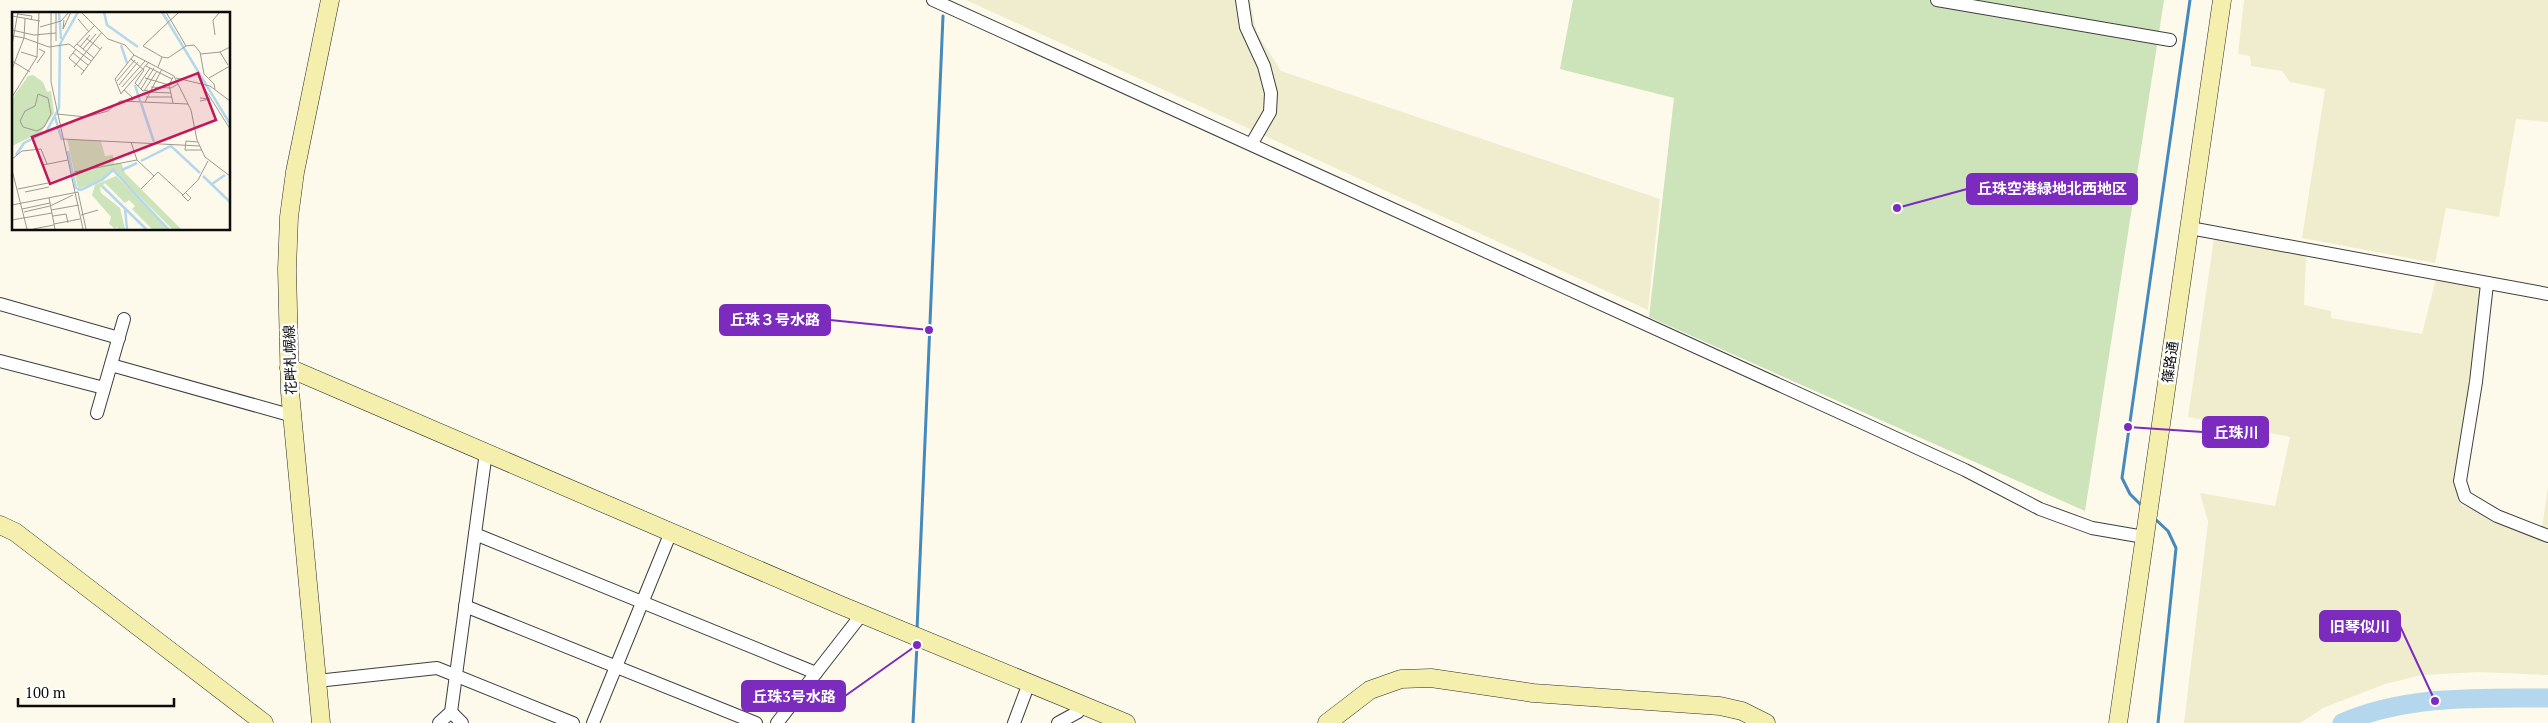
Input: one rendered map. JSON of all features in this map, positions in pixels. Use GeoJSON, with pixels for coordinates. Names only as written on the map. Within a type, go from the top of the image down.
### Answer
{"type":"FeatureCollection","features":[{"type":"Feature","properties":{"kind":"street","name":"花畔札幌線"},"geometry":{"type":"LineString","coordinates":[[321,723],[289,368],[287,269],[289,217],[295,172],[330,0]]}},
{"type":"Feature","properties":{"kind":"street"},"geometry":{"type":"LineString","coordinates":[[933,0],[1252,143],[1956,466],[2040,509],[2092,528],[2145,532]]}},
{"type":"Feature","properties":{"kind":"street"},"geometry":{"type":"LineString","coordinates":[[1242,0],[1246,27],[1264,66],[1271,93],[1270,112],[1252,143]]}},
{"type":"Feature","properties":{"kind":"street"},"geometry":{"type":"LineString","coordinates":[[1936,0],[2170,40]]}},
{"type":"Feature","properties":{"kind":"street","name":"篠路通"},"geometry":{"type":"LineString","coordinates":[[2118,723],[2222,0]]}},
{"type":"Feature","properties":{"kind":"street"},"geometry":{"type":"LineString","coordinates":[[2190,228],[2548,294]]}},
{"type":"Feature","properties":{"kind":"street"},"geometry":{"type":"LineString","coordinates":[[2487,284],[2476,382],[2460,481],[2465,497],[2497,516],[2548,536]]}},
{"type":"Feature","properties":{"kind":"street"},"geometry":{"type":"LineString","coordinates":[[0,304],[119,338]]}},
{"type":"Feature","properties":{"kind":"street"},"geometry":{"type":"LineString","coordinates":[[96,413],[124,319]]}},
{"type":"Feature","properties":{"kind":"street"},"geometry":{"type":"LineString","coordinates":[[0,361],[104,388]]}},
{"type":"Feature","properties":{"kind":"street"},"geometry":{"type":"LineString","coordinates":[[111,365],[293,416]]}},
{"type":"Feature","properties":{"kind":"street"},"geometry":{"type":"LineString","coordinates":[[289,368],[862,614],[1126,723]]}},
{"type":"Feature","properties":{"kind":"street"},"geometry":{"type":"LineString","coordinates":[[439,723],[451,712],[486,452]]}},
{"type":"Feature","properties":{"kind":"street"},"geometry":{"type":"LineString","coordinates":[[0,525],[15,532],[264,723]]}},
{"type":"Feature","properties":{"kind":"street"},"geometry":{"type":"LineString","coordinates":[[593,723],[671,532]]}},
{"type":"Feature","properties":{"kind":"street"},"geometry":{"type":"LineString","coordinates":[[475,534],[816,673]]}},
{"type":"Feature","properties":{"kind":"street"},"geometry":{"type":"LineString","coordinates":[[465,606],[617,665],[756,723]]}},
{"type":"Feature","properties":{"kind":"street"},"geometry":{"type":"LineString","coordinates":[[777,723],[862,614]]}},
{"type":"Feature","properties":{"kind":"street"},"geometry":{"type":"LineString","coordinates":[[317,680],[437,668],[456,674],[573,723]]}},
{"type":"Feature","properties":{"kind":"street"},"geometry":{"type":"LineString","coordinates":[[1327,723],[1370,690],[1401,679],[1431,678],[1533,693],[1720,706],[1742,711],[1766,723]]}},
{"type":"Feature","properties":{"kind":"street"},"geometry":{"type":"LineString","coordinates":[[1014,723],[1029,683]]}},
{"type":"Feature","properties":{"kind":"street"},"geometry":{"type":"LineString","coordinates":[[1058,723],[1078,712],[1081,704]]}},
{"type":"Feature","properties":{"kind":"street"},"geometry":{"type":"LineString","coordinates":[[451,712],[462,723]]}},
{"type":"Feature","properties":{"kind":"shaded area"},"geometry":{"type":"Polygon","coordinates":[[[966,0],[1250,0],[1257,33],[1281,71],[1660,199],[1648,310],[966,0]]]}},
{"type":"Feature","properties":{"kind":"shaded area"},"geometry":{"type":"Polygon","coordinates":[[[2244,0],[2548,0],[2548,122],[2516,119],[2499,217],[2446,208],[2435,263],[2302,238],[2325,89],[2290,82],[2282,71],[2251,66],[2250,56],[2238,54],[2244,0]]]}},
{"type":"Feature","properties":{"kind":"shaded area"},"geometry":{"type":"Polygon","coordinates":[[[2214,238],[2306,254],[2304,305],[2331,311],[2331,318],[2422,334],[2436,279],[2483,288],[2455,484],[2462,505],[2548,544],[2548,675],[2479,672],[2422,675],[2385,684],[2323,708],[2300,723],[2184,723],[2208,522],[2200,493],[2275,506],[2290,437],[2188,417],[2214,238]]]}},
{"type":"Feature","properties":{"kind":"shaded area"},"geometry":{"type":"Polygon","coordinates":[[[2548,487],[2548,530],[2542,528],[2548,487]]]}},
{"type":"Feature","properties":{"kind":"green space"},"geometry":{"type":"Polygon","coordinates":[[[1573,0],[2164,0],[2085,511],[1649,317],[1674,98],[1560,69],[1573,0]]]}},
{"type":"Feature","properties":{"kind":"waterway"},"geometry":{"type":"LineString","coordinates":[[2143,507],[2130,494],[2122,478],[2190,0]]}},
{"type":"Feature","properties":{"kind":"waterway"},"geometry":{"type":"LineString","coordinates":[[917,630],[943,16]]}},
{"type":"Feature","properties":{"kind":"waterway"},"geometry":{"type":"LineString","coordinates":[[2153,517],[2168,531],[2176,548],[2158,723]]}},
{"type":"Feature","properties":{"kind":"waterway"},"geometry":{"type":"LineString","coordinates":[[913,723],[917,645]]}},
{"type":"Feature","properties":{"kind":"waterway"},"geometry":{"type":"LineString","coordinates":[[2342,723],[2391,707],[2417,703],[2469,699],[2548,698]]}},
{"type":"Feature","properties":{"kind":"place","name":"丘珠空港緑地北西地区"},"geometry":{"type":"Point","coordinates":[1897,208]}},
{"type":"Feature","properties":{"kind":"place","name":"丘珠３号水路"},"geometry":{"type":"Point","coordinates":[929,330]}},
{"type":"Feature","properties":{"kind":"place","name":"丘珠川"},"geometry":{"type":"Point","coordinates":[2128,427]}},
{"type":"Feature","properties":{"kind":"place","name":"丘珠3号水路"},"geometry":{"type":"Point","coordinates":[917,645]}},
{"type":"Feature","properties":{"kind":"place","name":"旧琴似川"},"geometry":{"type":"Point","coordinates":[2435,701]}}]}
